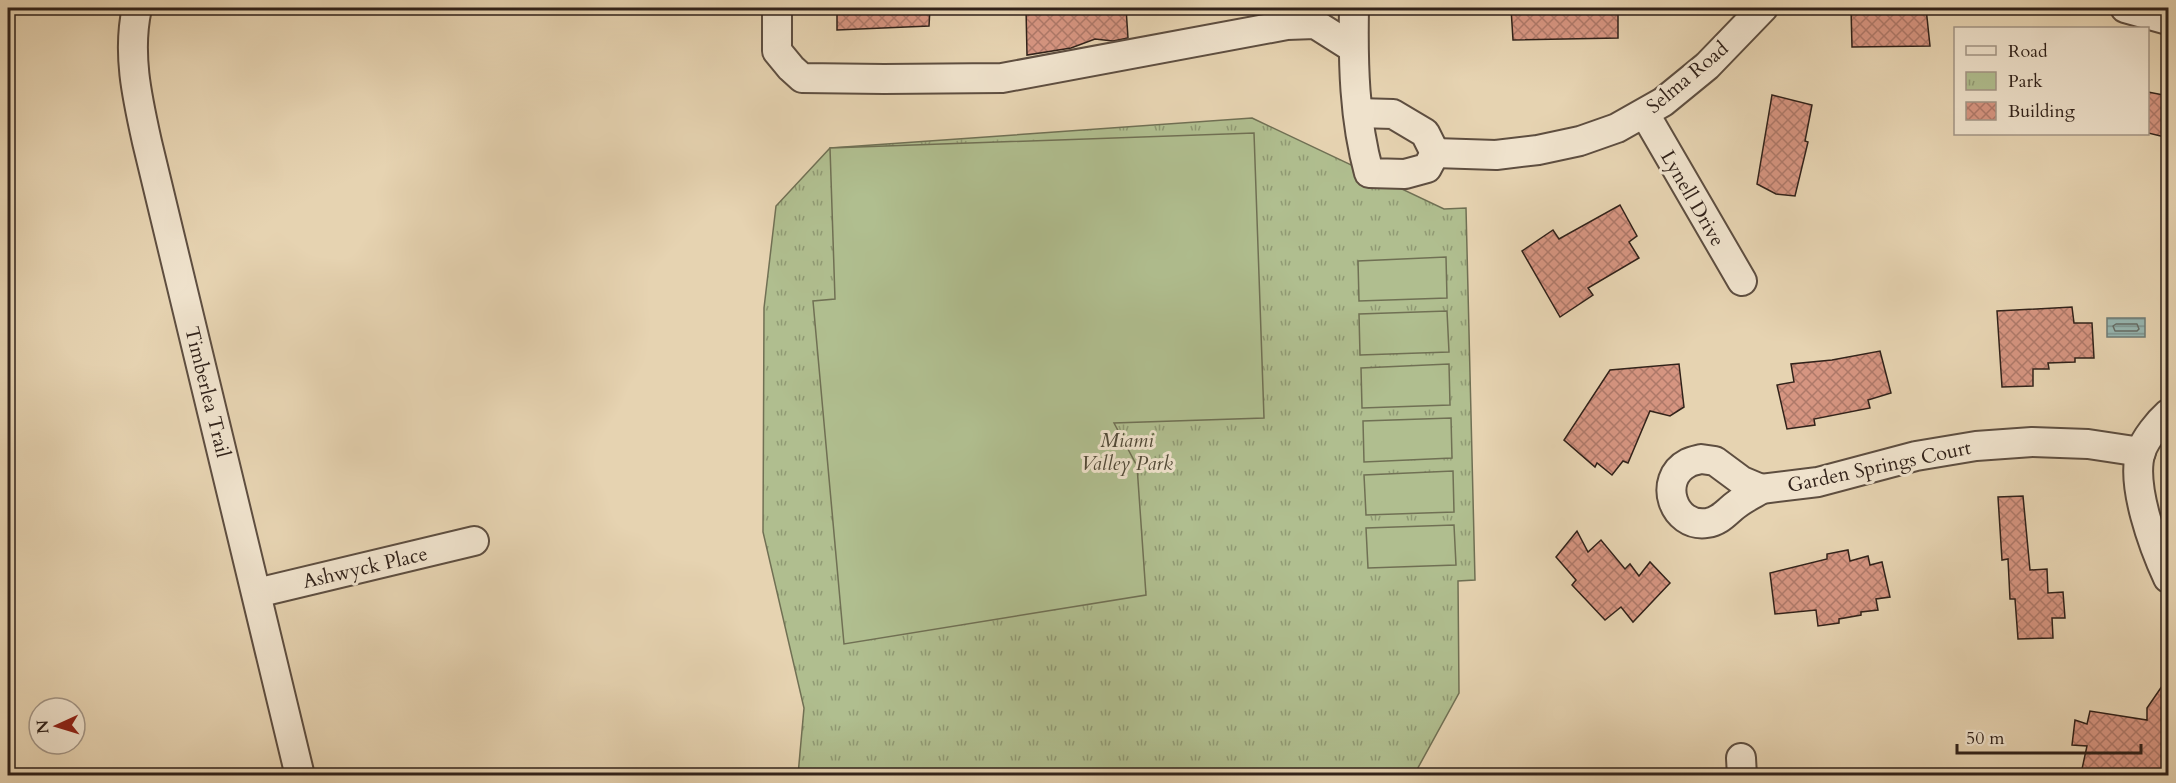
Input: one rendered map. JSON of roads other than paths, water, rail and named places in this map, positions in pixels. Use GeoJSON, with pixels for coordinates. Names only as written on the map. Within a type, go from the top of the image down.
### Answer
{"type":"FeatureCollection","features":[{"type":"Feature","properties":{"kind":"street","name":"Timberlea Trail"},"geometry":{"type":"LineString","coordinates":[[137,8],[133,26],[132,60],[137,95],[300,776]]}},
{"type":"Feature","properties":{"kind":"street"},"geometry":{"type":"LineString","coordinates":[[777,8],[777,51],[802,78],[884,80],[1002,78],[1287,25],[1315,24],[1353,48]]}},
{"type":"Feature","properties":{"kind":"street"},"geometry":{"type":"LineString","coordinates":[[1306,8],[1326,22],[1353,48]]}},
{"type":"Feature","properties":{"kind":"street"},"geometry":{"type":"LineString","coordinates":[[1354,8],[1353,48],[1358,113],[1363,152],[1369,172],[1405,174],[1427,168],[1435,153],[1425,133],[1393,114],[1358,113]]}},
{"type":"Feature","properties":{"kind":"street","name":"Selma Road"},"geometry":{"type":"LineString","coordinates":[[1435,153],[1496,155],[1538,150],[1580,141],[1617,128],[1645,114],[1707,66],[1763,8]]}},
{"type":"Feature","properties":{"kind":"street"},"geometry":{"type":"LineString","coordinates":[[2125,8],[2169,20]]}},
{"type":"Feature","properties":{"kind":"street","name":"Lynell Drive"},"geometry":{"type":"LineString","coordinates":[[1645,114],[1742,281]]}},
{"type":"Feature","properties":{"kind":"street"},"geometry":{"type":"LineString","coordinates":[[2169,414],[2146,441],[2141,452],[2138,475],[2146,517],[2157,554],[2169,578]]}},
{"type":"Feature","properties":{"kind":"street","name":"Garden Springs Court"},"geometry":{"type":"LineString","coordinates":[[1761,489],[1818,482],[1916,456],[1976,446],[2032,442],[2088,444],[2141,452]]}},
{"type":"Feature","properties":{"kind":"street","name":"Ashwyck Place"},"geometry":{"type":"LineString","coordinates":[[257,593],[474,541]]}},
{"type":"Feature","properties":{"kind":"water"},"geometry":{"type":"Polygon","coordinates":[[[2107,318],[2145,318],[2145,337],[2107,337],[2107,318]]]}},
{"type":"Feature","properties":{"kind":"park label","name":"Miami Valley Park"},"geometry":{"type":"Point","coordinates":[1127,452]}}]}
